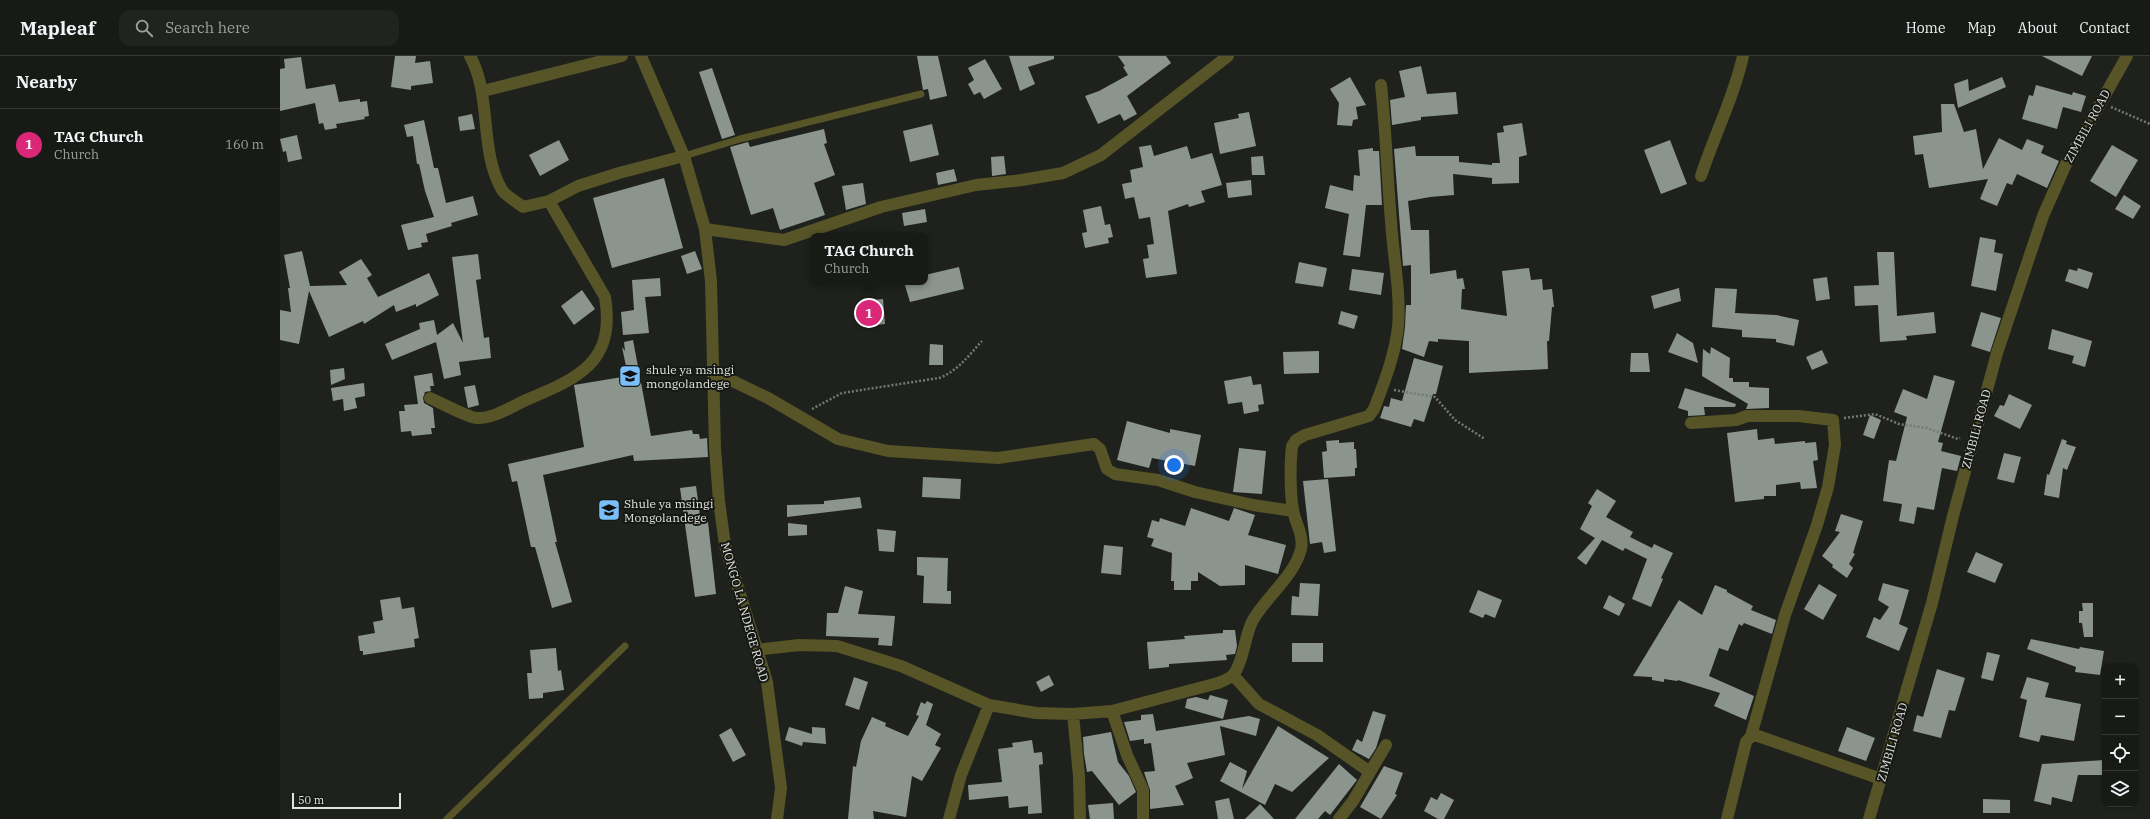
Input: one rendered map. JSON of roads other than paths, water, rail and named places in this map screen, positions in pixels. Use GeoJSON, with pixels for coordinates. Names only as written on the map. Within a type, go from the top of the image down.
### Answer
{"type":"FeatureCollection","features":[{"type":"Feature","properties":{"kind":"street"},"geometry":{"type":"LineString","coordinates":[[470,56],[483,91],[486,132],[494,168],[502,191],[523,207],[549,201],[578,186],[684,156]]}},
{"type":"Feature","properties":{"kind":"street"},"geometry":{"type":"LineString","coordinates":[[483,91],[622,56]]}},
{"type":"Feature","properties":{"kind":"street","name":"MONGO LA NDEGE ROAD"},"geometry":{"type":"LineString","coordinates":[[641,56],[684,156],[705,229],[712,280],[717,478],[725,545],[767,682],[781,788],[777,819]]}},
{"type":"Feature","properties":{"kind":"street"},"geometry":{"type":"LineString","coordinates":[[705,229],[784,240],[881,207],[976,185],[1022,180],[1063,173],[1101,155],[1228,56]]}},
{"type":"Feature","properties":{"kind":"street"},"geometry":{"type":"LineString","coordinates":[[1701,176],[1712,143],[1737,81],[1743,56]]}},
{"type":"Feature","properties":{"kind":"street","name":"ZIMBILI ROAD"},"geometry":{"type":"LineString","coordinates":[[1869,819],[1932,603],[1953,516],[1997,353],[2043,216],[2066,166],[2100,101],[2127,56]]}},
{"type":"Feature","properties":{"kind":"street"},"geometry":{"type":"LineString","coordinates":[[756,650],[799,645],[837,646],[901,666],[989,705],[1036,712],[1073,714],[1112,711],[1218,683],[1233,675],[1240,661],[1246,634],[1254,618],[1276,590],[1297,559],[1301,548],[1299,525],[1293,511],[1291,454],[1296,440],[1322,430],[1369,416],[1374,409],[1382,388],[1392,354],[1398,327],[1387,147],[1381,85]]}},
{"type":"Feature","properties":{"kind":"street"},"geometry":{"type":"LineString","coordinates":[[430,398],[476,419],[494,415],[554,388],[589,367],[597,357],[607,333],[608,314],[605,297],[549,201]]}},
{"type":"Feature","properties":{"kind":"street"},"geometry":{"type":"LineString","coordinates":[[714,372],[768,398],[838,439],[888,451],[998,458],[1094,444],[1100,449],[1107,469],[1115,474],[1158,480],[1224,499],[1293,511]]}},
{"type":"Feature","properties":{"kind":"street"},"geometry":{"type":"LineString","coordinates":[[1691,423],[1736,420],[1747,416],[1798,416],[1833,420],[1835,445],[1828,487],[1818,525],[1785,615],[1751,736],[1746,742],[1727,819]]}},
{"type":"Feature","properties":{"kind":"street"},"geometry":{"type":"LineString","coordinates":[[1233,675],[1259,704],[1317,735],[1370,772]]}},
{"type":"Feature","properties":{"kind":"street"},"geometry":{"type":"LineString","coordinates":[[949,819],[961,775],[989,705]]}},
{"type":"Feature","properties":{"kind":"street"},"geometry":{"type":"LineString","coordinates":[[1112,711],[1127,755],[1143,790],[1141,808],[1143,819]]}},
{"type":"Feature","properties":{"kind":"street"},"geometry":{"type":"LineString","coordinates":[[1073,714],[1079,776],[1080,819]]}},
{"type":"Feature","properties":{"kind":"street"},"geometry":{"type":"LineString","coordinates":[[1751,736],[1758,736],[1881,779]]}},
{"type":"Feature","properties":{"kind":"street"},"geometry":{"type":"LineString","coordinates":[[1339,819],[1386,745]]}},
{"type":"Feature","properties":{"kind":"lane"},"geometry":{"type":"LineString","coordinates":[[684,156],[740,139],[921,94]]}},
{"type":"Feature","properties":{"kind":"lane"},"geometry":{"type":"LineString","coordinates":[[447,819],[625,646]]}},
{"type":"Feature","properties":{"kind":"place","name":"TAG Church"},"geometry":{"type":"Point","coordinates":[869,313]}},
{"type":"Feature","properties":{"kind":"place","name":"shule ya msingi mongolandege"},"geometry":{"type":"Point","coordinates":[630,376]}},
{"type":"Feature","properties":{"kind":"place","name":"Shule ya msingi Mongolandege"},"geometry":{"type":"Point","coordinates":[609,510]}}]}
